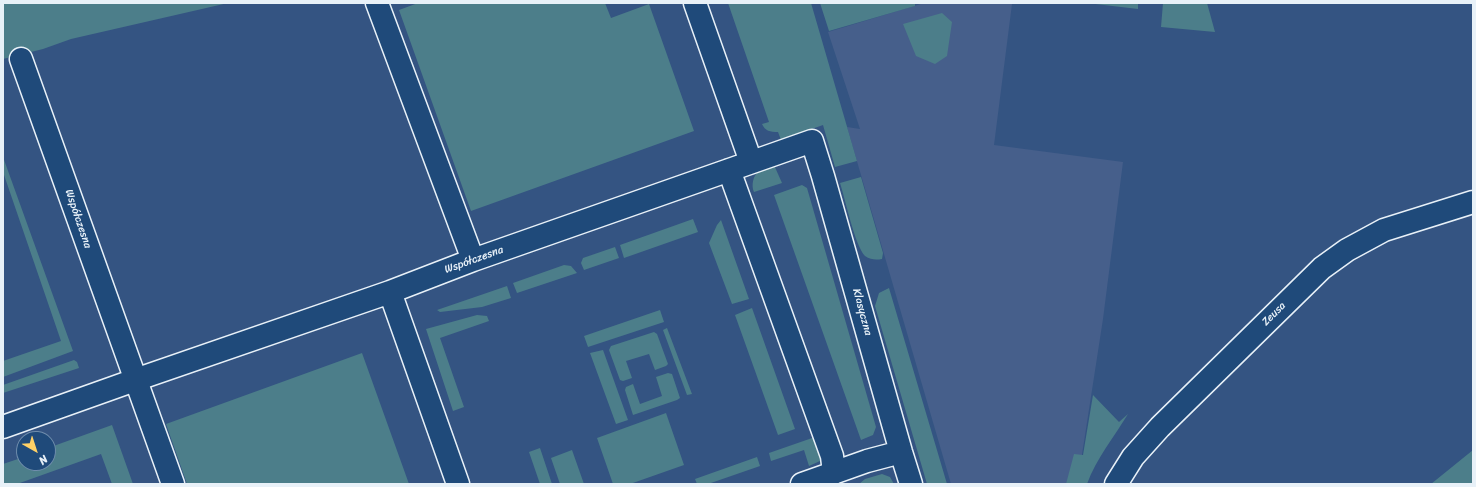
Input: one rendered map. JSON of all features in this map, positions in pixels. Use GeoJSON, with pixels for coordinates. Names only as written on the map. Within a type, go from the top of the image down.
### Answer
{"type":"FeatureCollection","features":[{"type":"Feature","properties":{"kind":"street"},"geometry":{"type":"LineString","coordinates":[[377,3],[473,260]]}},
{"type":"Feature","properties":{"kind":"street"},"geometry":{"type":"LineString","coordinates":[[695,3],[751,162]]}},
{"type":"Feature","properties":{"kind":"street","name":"Współczesna"},"geometry":{"type":"LineString","coordinates":[[21,59],[135,380]]}},
{"type":"Feature","properties":{"kind":"street","name":"Współczesna"},"geometry":{"type":"LineString","coordinates":[[3,427],[390,292],[473,260],[812,141]]}},
{"type":"Feature","properties":{"kind":"street","name":"Klasyczna"},"geometry":{"type":"LineString","coordinates":[[812,141],[853,278],[911,484]]}},
{"type":"Feature","properties":{"kind":"street"},"geometry":{"type":"LineString","coordinates":[[729,170],[832,456],[834,473]]}},
{"type":"Feature","properties":{"kind":"street","name":"Zeusa"},"geometry":{"type":"LineString","coordinates":[[1116,484],[1133,457],[1160,427],[1322,268],[1347,250],[1384,230],[1473,202]]}},
{"type":"Feature","properties":{"kind":"street"},"geometry":{"type":"LineString","coordinates":[[390,292],[458,484]]}},
{"type":"Feature","properties":{"kind":"street"},"geometry":{"type":"LineString","coordinates":[[135,380],[172,484]]}},
{"type":"Feature","properties":{"kind":"street"},"geometry":{"type":"LineString","coordinates":[[802,484],[901,452]]}},
{"type":"Feature","properties":{"kind":"shaded area"},"geometry":{"type":"Polygon","coordinates":[[[924,3],[1012,4],[994,145],[1123,162],[1103,319],[1079,474],[1073,484],[951,484],[847,127],[860,129],[828,32],[924,3]]]}},
{"type":"Feature","properties":{"kind":"green space"},"geometry":{"type":"Polygon","coordinates":[[[3,3],[228,3],[71,39],[43,49],[3,59],[3,3]]]}},
{"type":"Feature","properties":{"kind":"green space"},"geometry":{"type":"Polygon","coordinates":[[[418,3],[605,3],[611,18],[649,4],[694,131],[471,211],[399,10],[418,3]]]}},
{"type":"Feature","properties":{"kind":"green space"},"geometry":{"type":"Polygon","coordinates":[[[728,3],[811,3],[857,161],[835,167],[823,125],[781,140],[778,132],[766,130],[762,124],[769,122],[728,3]]]}},
{"type":"Feature","properties":{"kind":"green space"},"geometry":{"type":"Polygon","coordinates":[[[820,3],[915,3],[915,6],[829,31],[820,3]]]}},
{"type":"Feature","properties":{"kind":"green space"},"geometry":{"type":"Polygon","coordinates":[[[1087,3],[1138,3],[1138,9],[1087,3]]]}},
{"type":"Feature","properties":{"kind":"green space"},"geometry":{"type":"Polygon","coordinates":[[[1163,3],[1207,3],[1215,32],[1161,27],[1163,3]]]}},
{"type":"Feature","properties":{"kind":"green space"},"geometry":{"type":"Polygon","coordinates":[[[942,13],[952,22],[947,56],[935,64],[916,56],[903,24],[942,13]]]}},
{"type":"Feature","properties":{"kind":"green space"},"geometry":{"type":"Polygon","coordinates":[[[3,157],[73,351],[3,377],[3,361],[61,341],[3,172],[3,157]]]}},
{"type":"Feature","properties":{"kind":"green space"},"geometry":{"type":"Polygon","coordinates":[[[774,165],[782,183],[754,192],[753,181],[755,175],[762,169],[774,165]]]}},
{"type":"Feature","properties":{"kind":"green space"},"geometry":{"type":"Polygon","coordinates":[[[861,177],[883,253],[882,259],[876,260],[869,258],[861,251],[840,183],[861,177]]]}},
{"type":"Feature","properties":{"kind":"green space"},"geometry":{"type":"Polygon","coordinates":[[[802,185],[807,188],[876,427],[873,435],[861,440],[774,195],[802,185]]]}},
{"type":"Feature","properties":{"kind":"green space"},"geometry":{"type":"Polygon","coordinates":[[[693,219],[698,232],[624,258],[620,245],[693,219]]]}},
{"type":"Feature","properties":{"kind":"green space"},"geometry":{"type":"Polygon","coordinates":[[[721,220],[749,299],[732,304],[709,243],[717,225],[721,220]]]}},
{"type":"Feature","properties":{"kind":"green space"},"geometry":{"type":"Polygon","coordinates":[[[615,247],[619,258],[584,270],[581,263],[583,258],[615,247]]]}},
{"type":"Feature","properties":{"kind":"green space"},"geometry":{"type":"Polygon","coordinates":[[[564,265],[571,266],[577,273],[517,293],[513,283],[564,265]]]}},
{"type":"Feature","properties":{"kind":"green space"},"geometry":{"type":"Polygon","coordinates":[[[507,286],[511,298],[482,307],[440,312],[437,310],[507,286]]]}},
{"type":"Feature","properties":{"kind":"green space"},"geometry":{"type":"Polygon","coordinates":[[[889,288],[947,484],[927,484],[875,306],[879,293],[889,288]]]}},
{"type":"Feature","properties":{"kind":"green space"},"geometry":{"type":"Polygon","coordinates":[[[752,308],[795,429],[778,435],[735,315],[752,308]]]}},
{"type":"Feature","properties":{"kind":"green space"},"geometry":{"type":"Polygon","coordinates":[[[660,310],[664,322],[588,347],[584,336],[660,310]]]}},
{"type":"Feature","properties":{"kind":"green space"},"geometry":{"type":"Polygon","coordinates":[[[477,315],[487,316],[489,321],[440,338],[464,407],[453,411],[426,329],[477,315]]]}},
{"type":"Feature","properties":{"kind":"green space"},"geometry":{"type":"Polygon","coordinates":[[[667,328],[692,394],[687,395],[663,330],[667,328]]]}},
{"type":"Feature","properties":{"kind":"green space"},"geometry":{"type":"Polygon","coordinates":[[[654,332],[657,334],[668,364],[655,370],[649,354],[626,361],[632,378],[623,381],[620,380],[609,350],[611,346],[654,332]]]}},
{"type":"Feature","properties":{"kind":"green space"},"geometry":{"type":"Polygon","coordinates":[[[603,350],[628,420],[616,424],[590,353],[603,350]]]}},
{"type":"Feature","properties":{"kind":"green space"},"geometry":{"type":"Polygon","coordinates":[[[362,353],[409,484],[187,484],[166,424],[362,353]]]}},
{"type":"Feature","properties":{"kind":"green space"},"geometry":{"type":"Polygon","coordinates":[[[74,360],[77,362],[79,368],[3,393],[3,385],[74,360]]]}},
{"type":"Feature","properties":{"kind":"green space"},"geometry":{"type":"Polygon","coordinates":[[[668,373],[672,374],[680,398],[633,415],[625,390],[626,387],[633,384],[640,404],[662,396],[656,377],[668,373]]]}},
{"type":"Feature","properties":{"kind":"green space"},"geometry":{"type":"Polygon","coordinates":[[[1093,395],[1119,422],[1128,414],[1100,457],[1087,484],[1066,484],[1074,454],[1083,455],[1093,395]]]}},
{"type":"Feature","properties":{"kind":"green space"},"geometry":{"type":"Polygon","coordinates":[[[666,413],[684,465],[630,484],[613,484],[597,438],[666,413]]]}},
{"type":"Feature","properties":{"kind":"green space"},"geometry":{"type":"Polygon","coordinates":[[[112,425],[133,484],[112,484],[101,454],[56,470],[56,445],[112,425]]]}},
{"type":"Feature","properties":{"kind":"green space"},"geometry":{"type":"Polygon","coordinates":[[[815,437],[821,453],[820,461],[809,466],[804,450],[771,461],[769,453],[815,437]]]}},
{"type":"Feature","properties":{"kind":"green space"},"geometry":{"type":"Polygon","coordinates":[[[540,448],[552,484],[540,484],[529,452],[540,448]]]}},
{"type":"Feature","properties":{"kind":"green space"},"geometry":{"type":"Polygon","coordinates":[[[572,450],[584,484],[560,484],[551,458],[572,450]]]}},
{"type":"Feature","properties":{"kind":"green space"},"geometry":{"type":"Polygon","coordinates":[[[1473,450],[1473,484],[1431,484],[1473,450]]]}},
{"type":"Feature","properties":{"kind":"green space"},"geometry":{"type":"Polygon","coordinates":[[[757,457],[760,466],[708,484],[697,484],[695,479],[757,457]]]}},
{"type":"Feature","properties":{"kind":"green space"},"geometry":{"type":"Polygon","coordinates":[[[16,460],[16,471],[53,471],[17,484],[3,484],[3,464],[16,460]]]}},
{"type":"Feature","properties":{"kind":"green space"},"geometry":{"type":"Polygon","coordinates":[[[882,474],[890,477],[894,484],[859,484],[865,479],[882,474]]]}}]}
